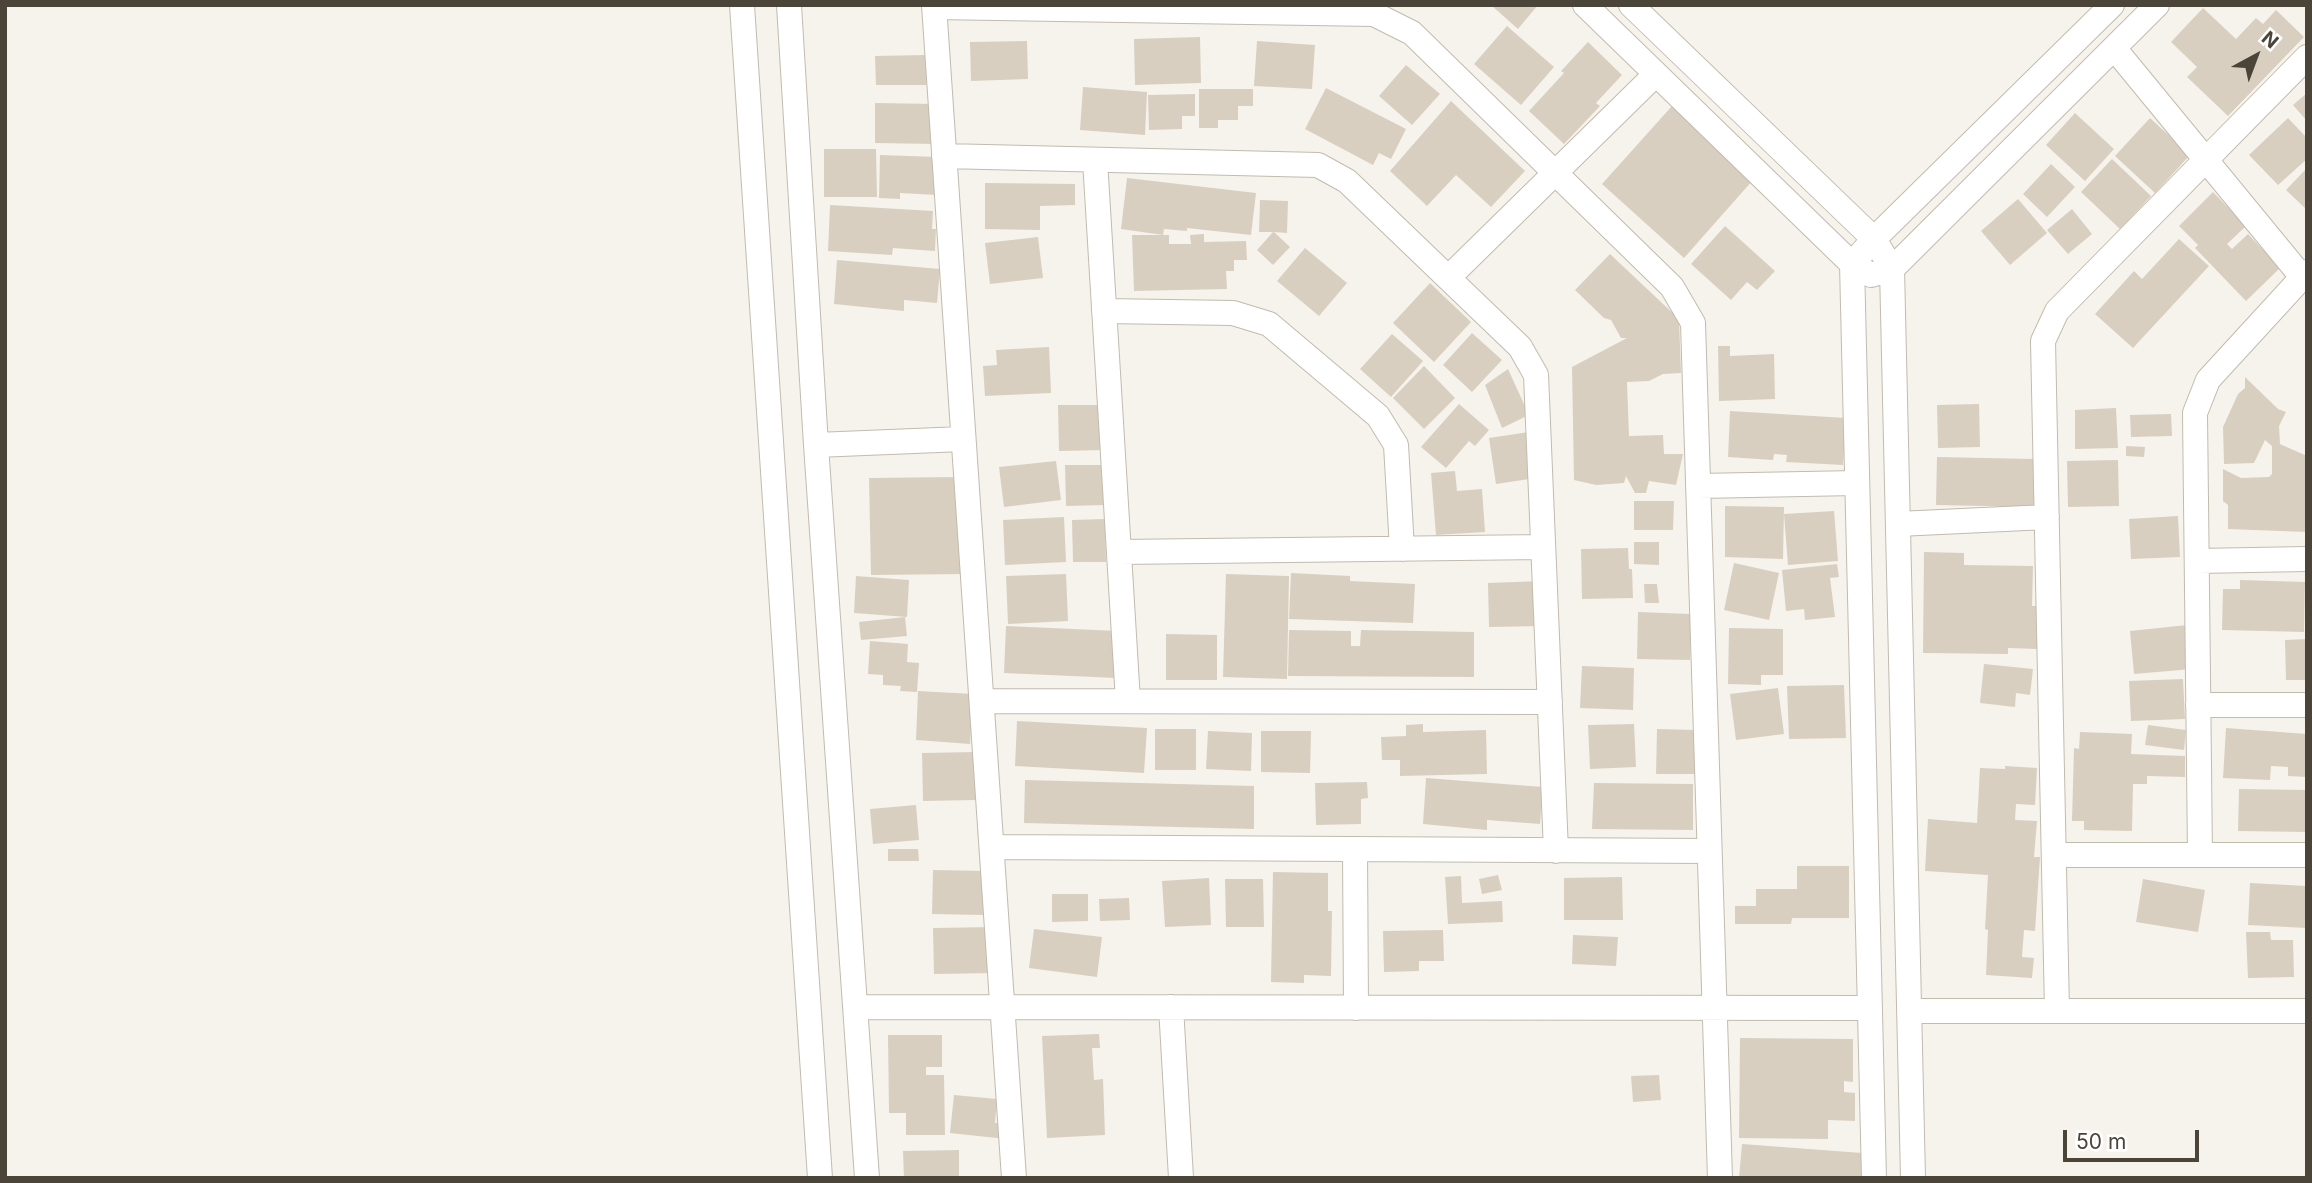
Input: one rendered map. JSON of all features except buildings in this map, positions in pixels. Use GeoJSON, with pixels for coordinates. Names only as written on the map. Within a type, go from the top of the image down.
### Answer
{"type":"FeatureCollection","features":[{"type":"Feature","properties":{"kind":"street"},"geometry":{"type":"LineString","coordinates":[[742,5],[820,1178]]}},
{"type":"Feature","properties":{"kind":"street"},"geometry":{"type":"LineString","coordinates":[[789,5],[816,445],[867,1178]]}},
{"type":"Feature","properties":{"kind":"street"},"geometry":{"type":"LineString","coordinates":[[1585,5],[1852,264],[1871,275],[1892,269],[2157,5]]}},
{"type":"Feature","properties":{"kind":"street"},"geometry":{"type":"LineString","coordinates":[[1631,5],[1874,239],[1892,269],[1913,1178]]}},
{"type":"Feature","properties":{"kind":"street"},"geometry":{"type":"LineString","coordinates":[[1874,1178],[1852,264],[1874,239],[2112,5]]}},
{"type":"Feature","properties":{"kind":"street"},"geometry":{"type":"LineString","coordinates":[[1014,1178],[934,6],[1374,14],[1412,33],[1672,287],[1693,323],[1720,1178]]}},
{"type":"Feature","properties":{"kind":"street"},"geometry":{"type":"LineString","coordinates":[[2115,48],[2204,159],[2304,275],[2208,380],[2195,413],[2200,855]]}},
{"type":"Feature","properties":{"kind":"street"},"geometry":{"type":"LineString","coordinates":[[2057,1011],[2043,341],[2057,311],[2307,57]]}},
{"type":"Feature","properties":{"kind":"street"},"geometry":{"type":"LineString","coordinates":[[1448,278],[1656,74]]}},
{"type":"Feature","properties":{"kind":"street"},"geometry":{"type":"LineString","coordinates":[[944,156],[1318,165],[1347,181],[1520,346],[1536,375],[1556,850]]}},
{"type":"Feature","properties":{"kind":"street"},"geometry":{"type":"LineString","coordinates":[[1095,160],[1128,701]]}},
{"type":"Feature","properties":{"kind":"street"},"geometry":{"type":"LineString","coordinates":[[1104,311],[1233,313],[1269,324],[1378,416],[1396,445],[1402,549]]}},
{"type":"Feature","properties":{"kind":"street"},"geometry":{"type":"LineString","coordinates":[[816,445],[964,439]]}},
{"type":"Feature","properties":{"kind":"street"},"geometry":{"type":"LineString","coordinates":[[1698,486],[1857,483]]}},
{"type":"Feature","properties":{"kind":"street"},"geometry":{"type":"LineString","coordinates":[[1898,524],[2047,517]]}},
{"type":"Feature","properties":{"kind":"street"},"geometry":{"type":"LineString","coordinates":[[1119,552],[1544,547]]}},
{"type":"Feature","properties":{"kind":"street"},"geometry":{"type":"LineString","coordinates":[[2197,561],[2307,559]]}},
{"type":"Feature","properties":{"kind":"street"},"geometry":{"type":"LineString","coordinates":[[982,701],[1550,702]]}},
{"type":"Feature","properties":{"kind":"street"},"geometry":{"type":"LineString","coordinates":[[2199,705],[2307,705]]}},
{"type":"Feature","properties":{"kind":"street"},"geometry":{"type":"LineString","coordinates":[[992,847],[1709,851]]}},
{"type":"Feature","properties":{"kind":"street"},"geometry":{"type":"LineString","coordinates":[[1354,849],[1356,1008]]}},
{"type":"Feature","properties":{"kind":"street"},"geometry":{"type":"LineString","coordinates":[[2054,855],[2307,855]]}},
{"type":"Feature","properties":{"kind":"street"},"geometry":{"type":"LineString","coordinates":[[855,1007],[1870,1008]]}},
{"type":"Feature","properties":{"kind":"street"},"geometry":{"type":"LineString","coordinates":[[1171,1007],[1181,1178]]}},
{"type":"Feature","properties":{"kind":"street"},"geometry":{"type":"LineString","coordinates":[[1909,1012],[2307,1011]]}}]}
